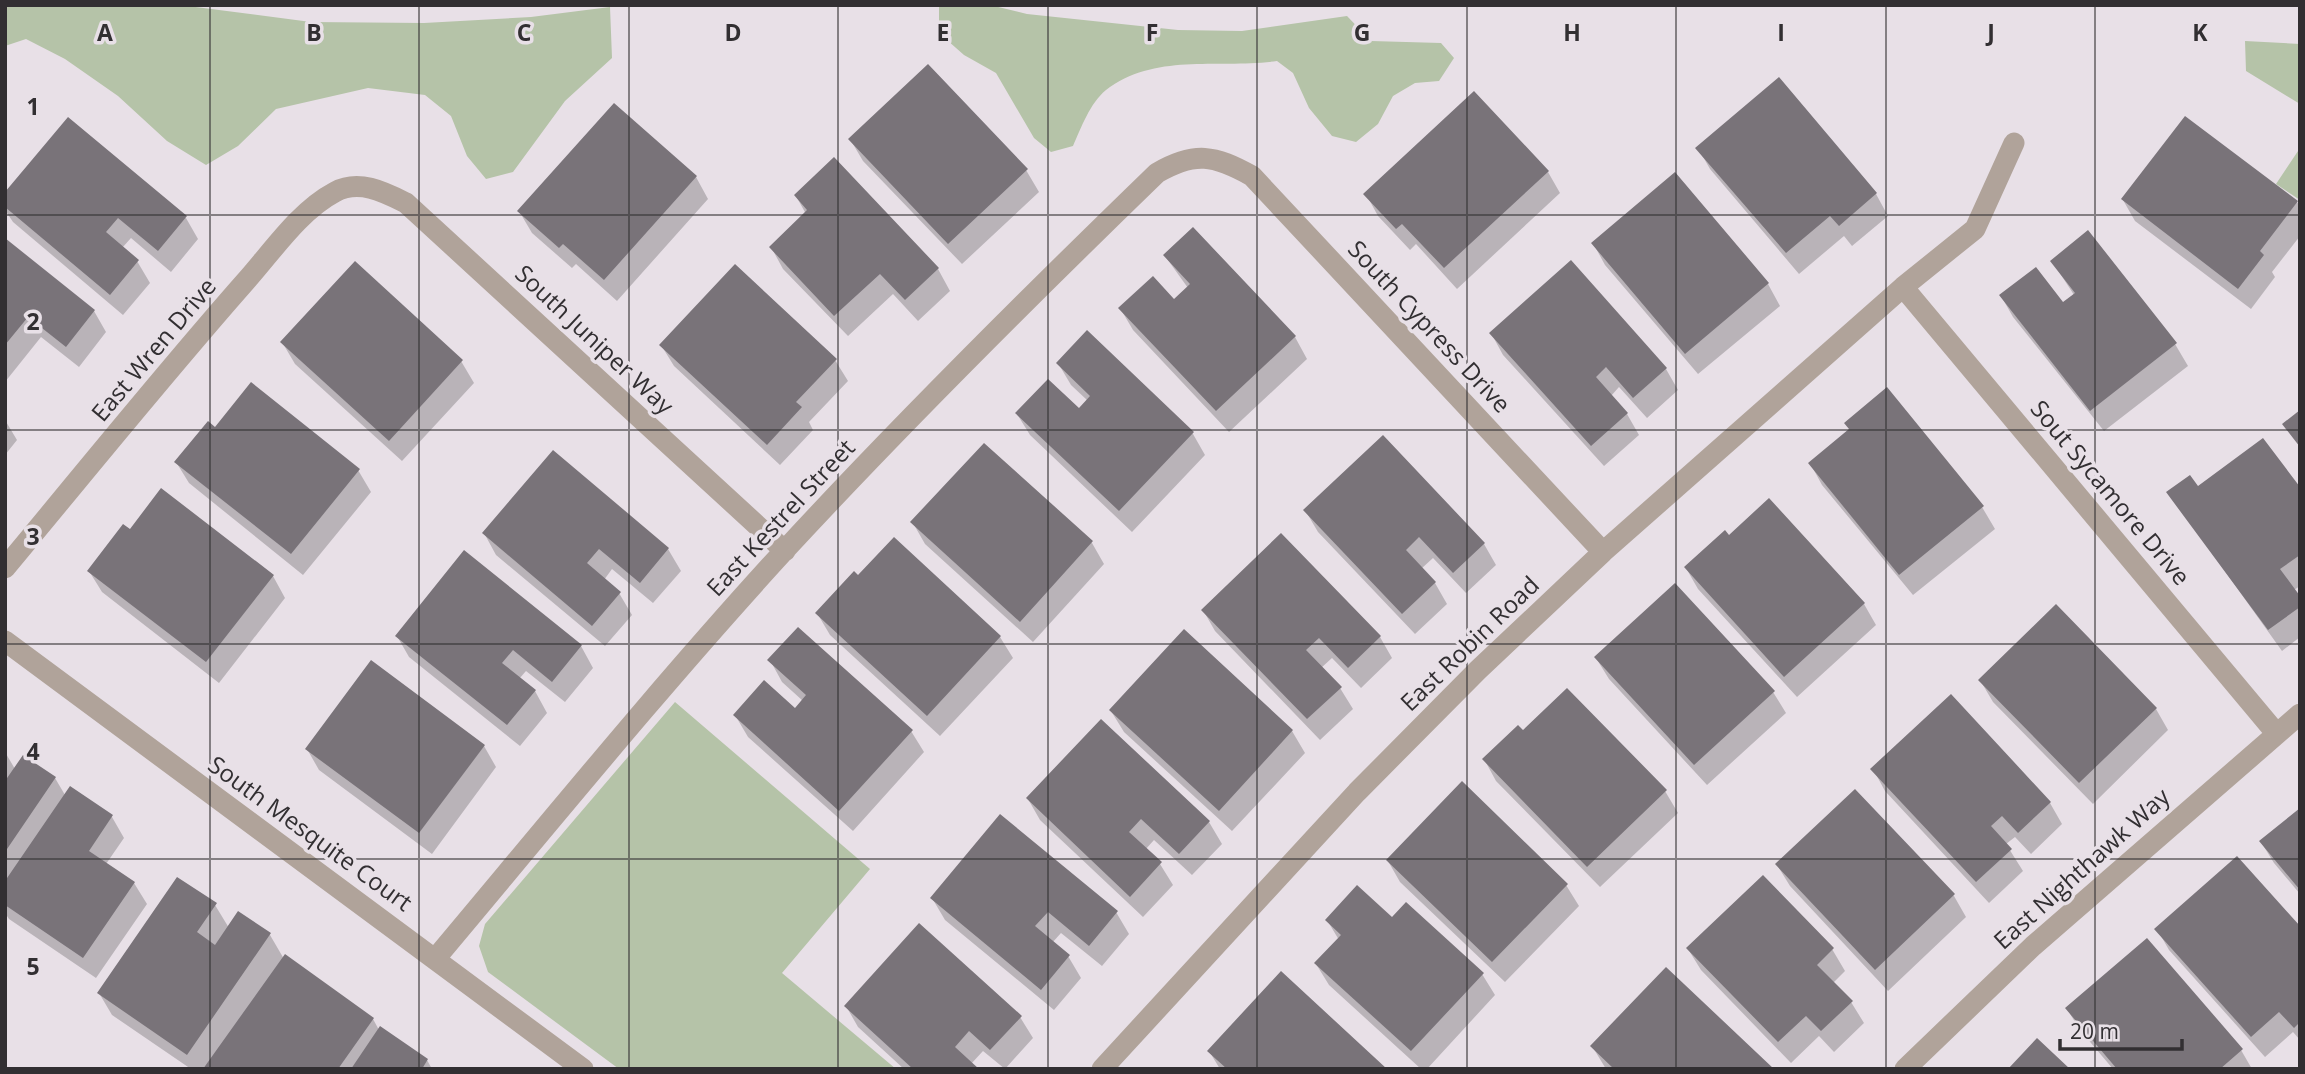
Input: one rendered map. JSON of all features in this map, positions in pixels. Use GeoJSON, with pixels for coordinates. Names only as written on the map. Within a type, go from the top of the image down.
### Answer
{"type":"FeatureCollection","features":[{"type":"Feature","properties":{"kind":"street","name":"East Robin Road"},"geometry":{"type":"LineString","coordinates":[[1102,1069],[1357,792],[1603,552],[1903,287],[1975,229],[2014,143]]}},
{"type":"Feature","properties":{"kind":"street","name":"East Kestrel Street"},"geometry":{"type":"LineString","coordinates":[[435,959],[665,685],[785,551],[934,393],[1157,173],[1179,160],[1204,157]]}},
{"type":"Feature","properties":{"kind":"street","name":"South Cypress Drive"},"geometry":{"type":"LineString","coordinates":[[1204,157],[1224,160],[1252,176],[1603,552]]}},
{"type":"Feature","properties":{"kind":"street","name":"South Juniper Way"},"geometry":{"type":"LineString","coordinates":[[358,186],[379,189],[406,203],[785,551]]}},
{"type":"Feature","properties":{"kind":"street","name":"East Wren Drive"},"geometry":{"type":"LineString","coordinates":[[5,568],[194,340],[312,208],[337,191],[358,186]]}},
{"type":"Feature","properties":{"kind":"street","name":"Sout Sycamore Drive"},"geometry":{"type":"LineString","coordinates":[[1903,287],[2276,733]]}},
{"type":"Feature","properties":{"kind":"street","name":"South Mesquite Court"},"geometry":{"type":"LineString","coordinates":[[5,641],[583,1069]]}},
{"type":"Feature","properties":{"kind":"street","name":"East Nighthawk Way"},"geometry":{"type":"LineString","coordinates":[[1905,1069],[2033,946],[2300,714]]}},
{"type":"Feature","properties":{"kind":"green space"},"geometry":{"type":"Polygon","coordinates":[[[5,5],[180,5],[311,22],[424,23],[531,17],[610,7],[612,58],[565,101],[513,172],[486,179],[467,156],[451,116],[425,95],[368,88],[276,109],[238,146],[206,165],[167,141],[118,96],[65,59],[26,39],[5,46],[5,5]]]}},
{"type":"Feature","properties":{"kind":"green space"},"geometry":{"type":"Polygon","coordinates":[[[939,5],[990,5],[1027,14],[1178,30],[1242,31],[1347,16],[1371,41],[1441,43],[1454,58],[1439,81],[1415,83],[1393,96],[1378,124],[1356,142],[1332,136],[1309,108],[1293,73],[1277,61],[1167,66],[1125,78],[1106,90],[1095,102],[1073,146],[1051,152],[1034,138],[996,73],[964,55],[939,33],[939,5]]]}},
{"type":"Feature","properties":{"kind":"green space"},"geometry":{"type":"Polygon","coordinates":[[[2245,41],[2300,44],[2300,104],[2246,71],[2245,41]]]}},
{"type":"Feature","properties":{"kind":"green space"},"geometry":{"type":"Polygon","coordinates":[[[2300,148],[2300,200],[2276,184],[2300,148]]]}},
{"type":"Feature","properties":{"kind":"green space"},"geometry":{"type":"Polygon","coordinates":[[[675,702],[870,869],[782,973],[896,1069],[619,1069],[488,972],[479,946],[485,924],[675,702]]]}},
{"type":"Feature","properties":{"kind":"building"},"geometry":{"type":"Polygon","coordinates":[[[928,64],[1028,169],[948,244],[848,139],[928,64]]]}},
{"type":"Feature","properties":{"kind":"building"},"geometry":{"type":"Polygon","coordinates":[[[1779,77],[1877,193],[1839,226],[1830,216],[1786,253],[1695,148],[1779,77]]]}},
{"type":"Feature","properties":{"kind":"building"},"geometry":{"type":"Polygon","coordinates":[[[1474,91],[1549,171],[1444,268],[1402,224],[1396,229],[1363,194],[1474,91]]]}},
{"type":"Feature","properties":{"kind":"building"},"geometry":{"type":"Polygon","coordinates":[[[614,103],[697,176],[604,280],[563,244],[559,248],[517,211],[614,103]]]}},
{"type":"Feature","properties":{"kind":"building"},"geometry":{"type":"Polygon","coordinates":[[[2185,116],[2298,201],[2260,251],[2264,255],[2238,289],[2121,199],[2185,116]]]}},
{"type":"Feature","properties":{"kind":"building"},"geometry":{"type":"Polygon","coordinates":[[[68,117],[187,216],[158,251],[118,218],[106,232],[139,260],[110,295],[5,207],[5,192],[68,117]]]}},
{"type":"Feature","properties":{"kind":"building"},"geometry":{"type":"Polygon","coordinates":[[[834,157],[939,268],[905,300],[880,274],[834,316],[769,247],[807,210],[794,195],[834,157]]]}},
{"type":"Feature","properties":{"kind":"building"},"geometry":{"type":"Polygon","coordinates":[[[1675,172],[1769,283],[1685,354],[1591,243],[1675,172]]]}},
{"type":"Feature","properties":{"kind":"building"},"geometry":{"type":"Polygon","coordinates":[[[1193,227],[1296,336],[1216,411],[1118,308],[1153,276],[1174,299],[1190,284],[1163,255],[1193,227]]]}},
{"type":"Feature","properties":{"kind":"building"},"geometry":{"type":"Polygon","coordinates":[[[2088,230],[2177,343],[2090,411],[1999,295],[2036,267],[2063,302],[2075,293],[2050,261],[2088,230]]]}},
{"type":"Feature","properties":{"kind":"building"},"geometry":{"type":"Polygon","coordinates":[[[5,238],[95,310],[66,347],[28,317],[5,345],[5,238]]]}},
{"type":"Feature","properties":{"kind":"building"},"geometry":{"type":"Polygon","coordinates":[[[1571,260],[1667,368],[1633,398],[1606,367],[1596,377],[1628,413],[1591,446],[1489,333],[1571,260]]]}},
{"type":"Feature","properties":{"kind":"building"},"geometry":{"type":"Polygon","coordinates":[[[355,261],[463,360],[389,441],[280,342],[355,261]]]}},
{"type":"Feature","properties":{"kind":"building"},"geometry":{"type":"Polygon","coordinates":[[[735,264],[837,359],[796,402],[802,407],[767,445],[659,345],[735,264]]]}},
{"type":"Feature","properties":{"kind":"building"},"geometry":{"type":"Polygon","coordinates":[[[1087,330],[1194,432],[1119,511],[1015,413],[1048,379],[1079,408],[1090,396],[1056,363],[1087,330]]]}},
{"type":"Feature","properties":{"kind":"building"},"geometry":{"type":"Polygon","coordinates":[[[251,382],[360,469],[291,554],[174,462],[208,421],[215,427],[251,382]]]}},
{"type":"Feature","properties":{"kind":"building"},"geometry":{"type":"Polygon","coordinates":[[[1887,387],[1984,506],[1899,575],[1808,463],[1849,429],[1844,423],[1887,387]]]}},
{"type":"Feature","properties":{"kind":"building"},"geometry":{"type":"Polygon","coordinates":[[[2300,410],[2300,447],[2282,424],[2300,410]]]}},
{"type":"Feature","properties":{"kind":"building"},"geometry":{"type":"Polygon","coordinates":[[[1383,435],[1485,543],[1453,573],[1419,537],[1406,550],[1436,582],[1402,614],[1303,510],[1383,435]]]}},
{"type":"Feature","properties":{"kind":"building"},"geometry":{"type":"Polygon","coordinates":[[[2263,438],[2300,487],[2300,555],[2280,569],[2300,596],[2300,607],[2268,630],[2166,492],[2190,475],[2198,486],[2263,438]]]}},
{"type":"Feature","properties":{"kind":"building"},"geometry":{"type":"Polygon","coordinates":[[[984,443],[1093,541],[1020,622],[910,522],[984,443]]]}},
{"type":"Feature","properties":{"kind":"building"},"geometry":{"type":"Polygon","coordinates":[[[553,450],[669,548],[640,583],[599,549],[587,563],[621,592],[592,626],[482,533],[553,450]]]}},
{"type":"Feature","properties":{"kind":"building"},"geometry":{"type":"Polygon","coordinates":[[[161,488],[274,575],[206,662],[87,571],[123,524],[130,529],[161,488]]]}},
{"type":"Feature","properties":{"kind":"building"},"geometry":{"type":"Polygon","coordinates":[[[1769,498],[1865,603],[1784,677],[1684,567],[1725,530],[1729,535],[1769,498]]]}},
{"type":"Feature","properties":{"kind":"building"},"geometry":{"type":"Polygon","coordinates":[[[1281,533],[1381,636],[1348,668],[1319,638],[1306,650],[1342,687],[1307,719],[1201,610],[1281,533]]]}},
{"type":"Feature","properties":{"kind":"building"},"geometry":{"type":"Polygon","coordinates":[[[894,537],[1001,636],[927,716],[815,613],[854,571],[858,575],[894,537]]]}},
{"type":"Feature","properties":{"kind":"building"},"geometry":{"type":"Polygon","coordinates":[[[464,550],[582,645],[552,682],[513,650],[502,663],[536,690],[507,725],[395,636],[464,550]]]}},
{"type":"Feature","properties":{"kind":"building"},"geometry":{"type":"Polygon","coordinates":[[[1675,583],[1775,691],[1694,765],[1594,657],[1675,583]]]}},
{"type":"Feature","properties":{"kind":"building"},"geometry":{"type":"Polygon","coordinates":[[[2056,604],[2157,708],[2079,783],[1978,680],[2056,604]]]}},
{"type":"Feature","properties":{"kind":"building"},"geometry":{"type":"Polygon","coordinates":[[[798,627],[913,730],[839,811],[733,715],[764,680],[795,708],[806,695],[767,660],[798,627]]]}},
{"type":"Feature","properties":{"kind":"building"},"geometry":{"type":"Polygon","coordinates":[[[1184,629],[1293,730],[1219,811],[1109,710],[1184,629]]]}},
{"type":"Feature","properties":{"kind":"building"},"geometry":{"type":"Polygon","coordinates":[[[371,660],[485,745],[419,833],[305,749],[371,660]]]}},
{"type":"Feature","properties":{"kind":"building"},"geometry":{"type":"Polygon","coordinates":[[[1567,688],[1667,790],[1587,867],[1482,759],[1518,725],[1523,730],[1567,688]]]}},
{"type":"Feature","properties":{"kind":"building"},"geometry":{"type":"Polygon","coordinates":[[[1951,694],[2051,802],[2018,833],[2002,816],[1991,826],[2012,849],[1976,882],[1870,769],[1951,694]]]}},
{"type":"Feature","properties":{"kind":"building"},"geometry":{"type":"Polygon","coordinates":[[[1101,719],[1210,821],[1179,854],[1141,819],[1129,832],[1162,862],[1130,897],[1026,798],[1101,719]]]}},
{"type":"Feature","properties":{"kind":"building"},"geometry":{"type":"Polygon","coordinates":[[[23,755],[56,777],[5,852],[5,781],[23,755]]]}},
{"type":"Feature","properties":{"kind":"building"},"geometry":{"type":"Polygon","coordinates":[[[1462,781],[1568,884],[1492,962],[1386,860],[1462,781]]]}},
{"type":"Feature","properties":{"kind":"building"},"geometry":{"type":"Polygon","coordinates":[[[70,786],[113,815],[89,851],[135,882],[83,958],[5,905],[5,881],[70,786]]]}},
{"type":"Feature","properties":{"kind":"building"},"geometry":{"type":"Polygon","coordinates":[[[1855,789],[1955,894],[1875,970],[1775,864],[1855,789]]]}},
{"type":"Feature","properties":{"kind":"building"},"geometry":{"type":"Polygon","coordinates":[[[2300,808],[2300,890],[2259,841],[2300,808]]]}},
{"type":"Feature","properties":{"kind":"building"},"geometry":{"type":"Polygon","coordinates":[[[1000,814],[1118,911],[1089,946],[1048,912],[1035,926],[1070,955],[1041,990],[930,898],[1000,814]]]}},
{"type":"Feature","properties":{"kind":"building"},"geometry":{"type":"Polygon","coordinates":[[[2237,856],[2300,926],[2300,1022],[2294,1028],[2279,1012],[2251,1037],[2154,929],[2237,856]]]}},
{"type":"Feature","properties":{"kind":"building"},"geometry":{"type":"Polygon","coordinates":[[[1763,875],[1834,948],[1817,965],[1853,1001],[1821,1031],[1806,1016],[1778,1042],[1686,948],[1763,875]]]}},
{"type":"Feature","properties":{"kind":"building"},"geometry":{"type":"Polygon","coordinates":[[[177,877],[217,903],[197,932],[215,945],[238,911],[271,933],[187,1055],[97,993],[177,877]]]}},
{"type":"Feature","properties":{"kind":"building"},"geometry":{"type":"Polygon","coordinates":[[[1357,885],[1392,917],[1406,902],[1484,973],[1411,1051],[1314,963],[1341,935],[1325,920],[1357,885]]]}},
{"type":"Feature","properties":{"kind":"building"},"geometry":{"type":"Polygon","coordinates":[[[919,923],[1022,1016],[990,1050],[969,1031],[955,1047],[979,1069],[913,1069],[844,1006],[919,923]]]}},
{"type":"Feature","properties":{"kind":"building"},"geometry":{"type":"Polygon","coordinates":[[[2147,938],[2243,1049],[2220,1069],[2117,1069],[2065,1008],[2147,938]]]}},
{"type":"Feature","properties":{"kind":"building"},"geometry":{"type":"Polygon","coordinates":[[[285,954],[374,1018],[338,1069],[203,1069],[285,954]]]}},
{"type":"Feature","properties":{"kind":"building"},"geometry":{"type":"Polygon","coordinates":[[[1666,967],[1774,1069],[1614,1069],[1590,1046],[1666,967]]]}},
{"type":"Feature","properties":{"kind":"building"},"geometry":{"type":"Polygon","coordinates":[[[1281,971],[1387,1069],[1227,1069],[1207,1051],[1281,971]]]}},
{"type":"Feature","properties":{"kind":"building"},"geometry":{"type":"Polygon","coordinates":[[[380,1026],[428,1059],[422,1069],[351,1069],[380,1026]]]}},
{"type":"Feature","properties":{"kind":"building"},"geometry":{"type":"Polygon","coordinates":[[[2037,1038],[2070,1069],[2008,1069],[2037,1038]]]}}]}
